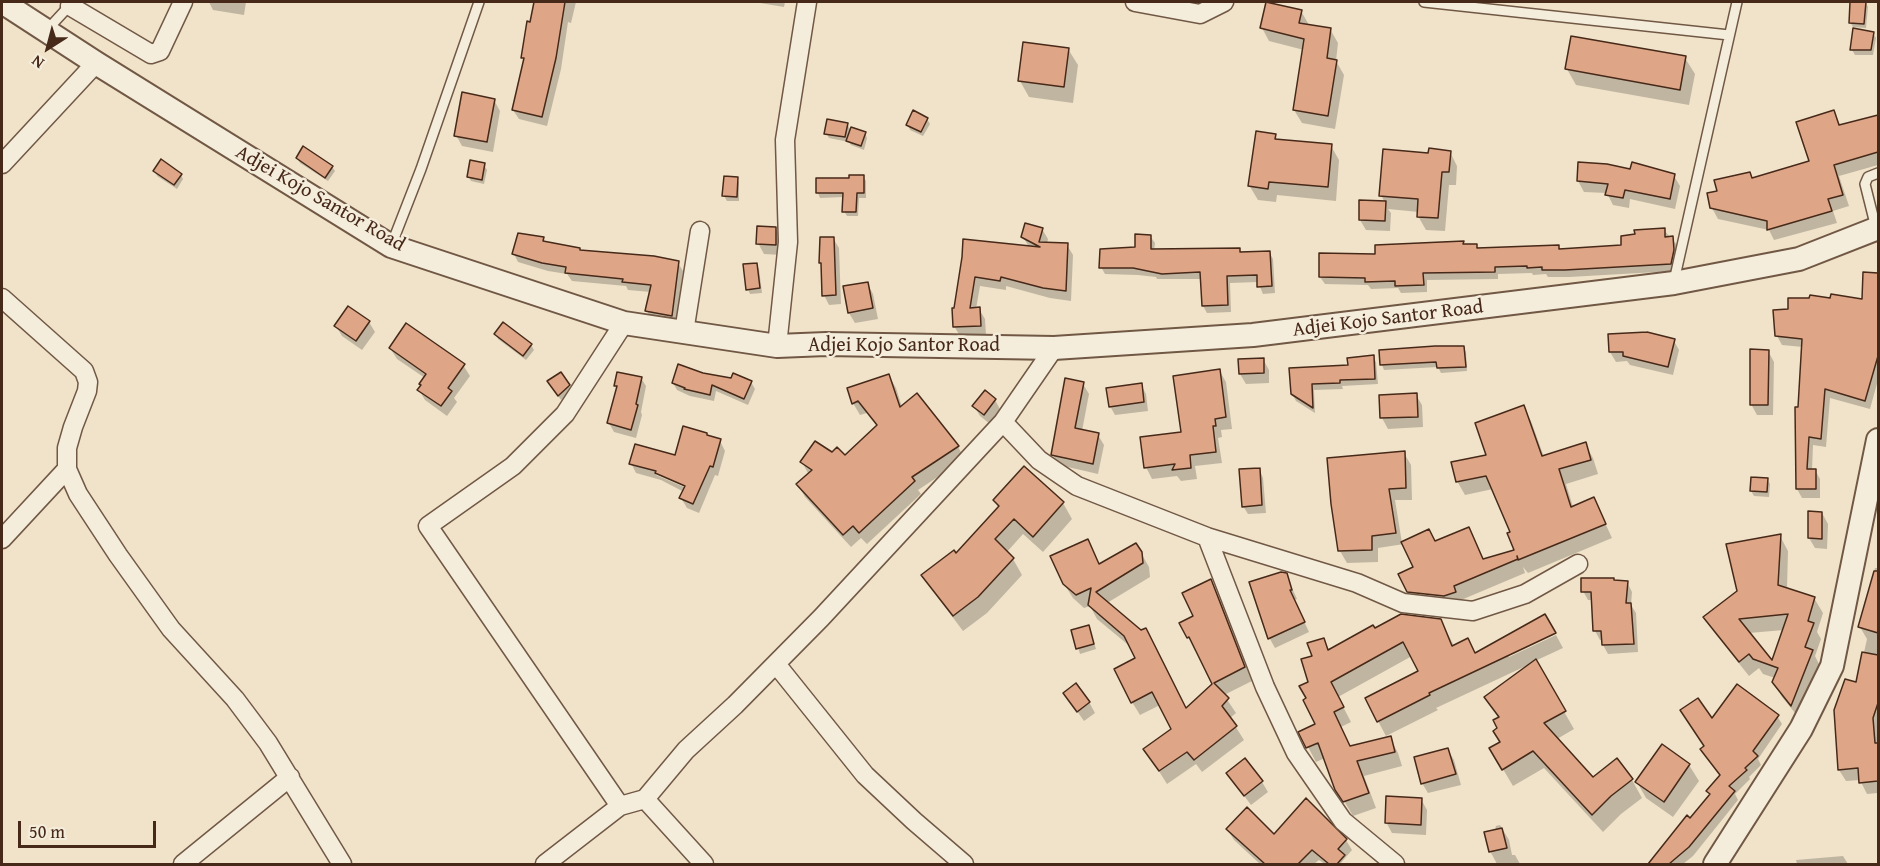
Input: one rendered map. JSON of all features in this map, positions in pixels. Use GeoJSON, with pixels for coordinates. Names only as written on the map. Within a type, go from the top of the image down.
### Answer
{"type":"FeatureCollection","features":[{"type":"Feature","properties":{"kind":"street","name":"Adjei Kojo Santor Road"},"geometry":{"type":"LineString","coordinates":[[2,2],[391,246],[624,323],[777,346],[826,344],[1054,348],[1253,335],[1674,283],[1799,259],[1877,228]]}},
{"type":"Feature","properties":{"kind":"street"},"geometry":{"type":"LineString","coordinates":[[71,4],[151,54],[160,51],[183,2]]}},
{"type":"Feature","properties":{"kind":"street"},"geometry":{"type":"LineString","coordinates":[[777,346],[788,242],[784,140],[807,2]]}},
{"type":"Feature","properties":{"kind":"street"},"geometry":{"type":"LineString","coordinates":[[1135,2],[1200,14],[1224,2]]}},
{"type":"Feature","properties":{"kind":"street"},"geometry":{"type":"LineString","coordinates":[[2,164],[96,63]]}},
{"type":"Feature","properties":{"kind":"street"},"geometry":{"type":"LineString","coordinates":[[684,332],[700,231]]}},
{"type":"Feature","properties":{"kind":"street"},"geometry":{"type":"LineString","coordinates":[[2,298],[84,371],[88,382],[87,391],[67,448],[67,469],[78,494],[117,555],[171,629],[235,699],[268,743],[342,864]]}},
{"type":"Feature","properties":{"kind":"street"},"geometry":{"type":"LineString","coordinates":[[620,806],[428,526],[513,466],[565,414],[624,323]]}},
{"type":"Feature","properties":{"kind":"street"},"geometry":{"type":"LineString","coordinates":[[545,864],[620,806],[645,799],[686,750],[776,664],[1003,422],[1054,348]]}},
{"type":"Feature","properties":{"kind":"street"},"geometry":{"type":"LineString","coordinates":[[1003,422],[1039,460],[1077,486],[1207,537],[1357,583],[1403,603],[1473,611],[1525,594],[1578,564]]}},
{"type":"Feature","properties":{"kind":"street"},"geometry":{"type":"LineString","coordinates":[[1715,864],[1801,729],[1832,666],[1878,440]]}},
{"type":"Feature","properties":{"kind":"street"},"geometry":{"type":"LineString","coordinates":[[2,539],[67,469]]}},
{"type":"Feature","properties":{"kind":"street"},"geometry":{"type":"LineString","coordinates":[[1207,537],[1265,687],[1296,753],[1343,821],[1395,864]]}},
{"type":"Feature","properties":{"kind":"street"},"geometry":{"type":"LineString","coordinates":[[776,664],[865,775],[964,864]]}},
{"type":"Feature","properties":{"kind":"street"},"geometry":{"type":"LineString","coordinates":[[183,864],[290,777]]}},
{"type":"Feature","properties":{"kind":"street"},"geometry":{"type":"LineString","coordinates":[[645,799],[704,864]]}},
{"type":"Feature","properties":{"kind":"lane"},"geometry":{"type":"LineString","coordinates":[[391,246],[421,170],[479,2]]}},
{"type":"Feature","properties":{"kind":"lane"},"geometry":{"type":"LineString","coordinates":[[1424,2],[1729,35]]}},
{"type":"Feature","properties":{"kind":"lane"},"geometry":{"type":"LineString","coordinates":[[1674,283],[1737,2]]}},
{"type":"Feature","properties":{"kind":"lane"},"geometry":{"type":"LineString","coordinates":[[46,31],[71,4]]}},
{"type":"Feature","properties":{"kind":"lane"},"geometry":{"type":"LineString","coordinates":[[1877,228],[1865,184],[1868,177],[1878,173]]}},
{"type":"Feature","properties":{"kind":"building"},"geometry":{"type":"Polygon","coordinates":[[[534,2],[565,2],[556,58],[542,117],[512,110],[524,58],[521,58],[527,21],[530,22],[534,2]]]}},
{"type":"Feature","properties":{"kind":"building"},"geometry":{"type":"Polygon","coordinates":[[[1266,2],[1302,10],[1299,23],[1331,28],[1327,58],[1337,60],[1328,116],[1293,110],[1304,39],[1260,28],[1266,2]]]}},
{"type":"Feature","properties":{"kind":"building"},"geometry":{"type":"Polygon","coordinates":[[[1850,2],[1866,2],[1864,24],[1849,23],[1850,2]]]}},
{"type":"Feature","properties":{"kind":"building"},"geometry":{"type":"Polygon","coordinates":[[[1853,28],[1874,32],[1871,50],[1850,50],[1853,28]]]}},
{"type":"Feature","properties":{"kind":"building"},"geometry":{"type":"Polygon","coordinates":[[[1571,36],[1686,56],[1680,90],[1565,69],[1571,36]]]}},
{"type":"Feature","properties":{"kind":"building"},"geometry":{"type":"Polygon","coordinates":[[[1023,42],[1069,48],[1064,87],[1018,81],[1023,42]]]}},
{"type":"Feature","properties":{"kind":"building"},"geometry":{"type":"Polygon","coordinates":[[[462,92],[495,99],[487,142],[454,136],[462,92]]]}},
{"type":"Feature","properties":{"kind":"building"},"geometry":{"type":"Polygon","coordinates":[[[913,110],[928,118],[921,132],[906,125],[913,110]]]}},
{"type":"Feature","properties":{"kind":"building"},"geometry":{"type":"Polygon","coordinates":[[[1834,110],[1839,125],[1878,115],[1878,152],[1834,165],[1843,195],[1828,199],[1832,211],[1767,230],[1767,221],[1710,208],[1707,193],[1717,191],[1714,180],[1750,172],[1752,178],[1809,161],[1796,122],[1834,110]]]}},
{"type":"Feature","properties":{"kind":"building"},"geometry":{"type":"Polygon","coordinates":[[[827,119],[848,123],[845,137],[824,134],[827,119]]]}},
{"type":"Feature","properties":{"kind":"building"},"geometry":{"type":"Polygon","coordinates":[[[851,127],[866,132],[861,146],[846,141],[851,127]]]}},
{"type":"Feature","properties":{"kind":"building"},"geometry":{"type":"Polygon","coordinates":[[[1256,131],[1276,134],[1275,139],[1332,144],[1328,187],[1269,182],[1268,189],[1248,186],[1256,131]]]}},
{"type":"Feature","properties":{"kind":"building"},"geometry":{"type":"Polygon","coordinates":[[[303,146],[333,166],[325,178],[296,158],[303,146]]]}},
{"type":"Feature","properties":{"kind":"building"},"geometry":{"type":"Polygon","coordinates":[[[1429,148],[1451,151],[1449,172],[1442,172],[1438,218],[1417,217],[1418,199],[1379,196],[1383,149],[1428,153],[1429,148]]]}},
{"type":"Feature","properties":{"kind":"building"},"geometry":{"type":"Polygon","coordinates":[[[161,159],[182,174],[174,185],[153,171],[161,159]]]}},
{"type":"Feature","properties":{"kind":"building"},"geometry":{"type":"Polygon","coordinates":[[[470,160],[485,163],[482,180],[467,177],[470,160]]]}},
{"type":"Feature","properties":{"kind":"building"},"geometry":{"type":"Polygon","coordinates":[[[1578,162],[1607,164],[1630,169],[1632,162],[1675,174],[1670,199],[1625,190],[1623,198],[1605,195],[1608,184],[1577,181],[1578,162]]]}},
{"type":"Feature","properties":{"kind":"building"},"geometry":{"type":"Polygon","coordinates":[[[849,175],[864,175],[864,193],[857,193],[856,212],[842,212],[843,193],[816,193],[816,178],[849,178],[849,175]]]}},
{"type":"Feature","properties":{"kind":"building"},"geometry":{"type":"Polygon","coordinates":[[[724,176],[738,177],[737,197],[722,196],[724,176]]]}},
{"type":"Feature","properties":{"kind":"building"},"geometry":{"type":"Polygon","coordinates":[[[1359,200],[1386,201],[1385,221],[1359,220],[1359,200]]]}},
{"type":"Feature","properties":{"kind":"building"},"geometry":{"type":"Polygon","coordinates":[[[1025,223],[1043,228],[1039,242],[1068,243],[1066,291],[1043,288],[1001,277],[1000,281],[975,277],[970,308],[980,307],[981,326],[953,327],[952,308],[954,308],[963,239],[1040,247],[1021,237],[1025,223]]]}},
{"type":"Feature","properties":{"kind":"building"},"geometry":{"type":"Polygon","coordinates":[[[757,226],[776,227],[776,245],[756,244],[757,226]]]}},
{"type":"Feature","properties":{"kind":"building"},"geometry":{"type":"Polygon","coordinates":[[[1665,228],[1665,237],[1673,236],[1674,250],[1671,264],[1565,270],[1542,270],[1542,267],[1527,268],[1527,266],[1495,267],[1495,272],[1423,273],[1424,285],[1395,286],[1395,281],[1365,282],[1365,278],[1319,277],[1319,253],[1375,254],[1375,245],[1464,241],[1463,244],[1477,244],[1477,248],[1559,245],[1559,249],[1621,245],[1621,236],[1635,234],[1634,230],[1665,228]]]}},
{"type":"Feature","properties":{"kind":"building"},"geometry":{"type":"Polygon","coordinates":[[[518,233],[544,237],[543,241],[580,248],[580,250],[654,256],[679,261],[672,316],[645,311],[651,285],[622,282],[623,279],[565,273],[566,267],[512,254],[518,233]]]}},
{"type":"Feature","properties":{"kind":"building"},"geometry":{"type":"Polygon","coordinates":[[[1135,234],[1151,235],[1151,249],[1240,248],[1240,252],[1270,251],[1272,286],[1257,287],[1257,275],[1227,276],[1228,305],[1202,306],[1200,272],[1162,274],[1133,268],[1099,268],[1100,249],[1135,247],[1135,234]]]}},
{"type":"Feature","properties":{"kind":"building"},"geometry":{"type":"Polygon","coordinates":[[[820,237],[834,237],[836,295],[822,296],[821,263],[819,263],[820,237]]]}},
{"type":"Feature","properties":{"kind":"building"},"geometry":{"type":"Polygon","coordinates":[[[757,263],[760,288],[746,290],[743,264],[757,263]]]}},
{"type":"Feature","properties":{"kind":"building"},"geometry":{"type":"Polygon","coordinates":[[[1863,272],[1878,273],[1878,356],[1865,401],[1825,389],[1821,439],[1809,437],[1807,469],[1816,469],[1816,489],[1796,489],[1795,407],[1798,407],[1802,339],[1775,336],[1773,310],[1788,309],[1788,298],[1809,298],[1810,295],[1830,298],[1831,294],[1862,299],[1863,272]]]}},
{"type":"Feature","properties":{"kind":"building"},"geometry":{"type":"Polygon","coordinates":[[[868,282],[873,308],[848,313],[843,286],[868,282]]]}},
{"type":"Feature","properties":{"kind":"building"},"geometry":{"type":"Polygon","coordinates":[[[348,306],[370,321],[356,341],[334,326],[348,306]]]}},
{"type":"Feature","properties":{"kind":"building"},"geometry":{"type":"Polygon","coordinates":[[[503,322],[532,344],[523,356],[494,334],[503,322]]]}},
{"type":"Feature","properties":{"kind":"building"},"geometry":{"type":"Polygon","coordinates":[[[406,323],[465,364],[448,388],[452,391],[441,406],[417,390],[426,374],[389,348],[406,323]]]}},
{"type":"Feature","properties":{"kind":"building"},"geometry":{"type":"Polygon","coordinates":[[[1647,332],[1675,339],[1668,367],[1623,356],[1623,352],[1609,352],[1608,334],[1647,332]]]}},
{"type":"Feature","properties":{"kind":"building"},"geometry":{"type":"Polygon","coordinates":[[[1464,346],[1466,367],[1437,368],[1436,362],[1380,365],[1379,350],[1464,346]]]}},
{"type":"Feature","properties":{"kind":"building"},"geometry":{"type":"Polygon","coordinates":[[[1750,349],[1769,350],[1768,405],[1750,405],[1750,349]]]}},
{"type":"Feature","properties":{"kind":"building"},"geometry":{"type":"Polygon","coordinates":[[[1374,355],[1375,379],[1312,384],[1313,408],[1291,394],[1289,368],[1348,365],[1347,358],[1374,355]]]}},
{"type":"Feature","properties":{"kind":"building"},"geometry":{"type":"Polygon","coordinates":[[[1264,358],[1264,373],[1239,374],[1238,359],[1264,358]]]}},
{"type":"Feature","properties":{"kind":"building"},"geometry":{"type":"Polygon","coordinates":[[[678,364],[703,373],[731,378],[733,373],[752,381],[744,399],[712,385],[710,395],[684,389],[672,383],[678,364]]]}},
{"type":"Feature","properties":{"kind":"building"},"geometry":{"type":"Polygon","coordinates":[[[1220,369],[1226,417],[1215,419],[1216,426],[1213,426],[1216,452],[1190,455],[1191,468],[1172,470],[1175,464],[1144,468],[1140,437],[1181,432],[1173,376],[1220,369]]]}},
{"type":"Feature","properties":{"kind":"building"},"geometry":{"type":"Polygon","coordinates":[[[561,372],[570,385],[558,396],[547,381],[561,372]]]}},
{"type":"Feature","properties":{"kind":"building"},"geometry":{"type":"Polygon","coordinates":[[[617,372],[642,377],[631,430],[607,423],[617,386],[614,386],[617,372]]]}},
{"type":"Feature","properties":{"kind":"building"},"geometry":{"type":"Polygon","coordinates":[[[889,374],[900,407],[917,393],[959,446],[912,477],[915,481],[859,533],[853,526],[843,535],[796,484],[812,470],[800,462],[815,441],[832,452],[837,447],[845,455],[877,425],[858,401],[852,404],[847,388],[889,374]]]}},
{"type":"Feature","properties":{"kind":"building"},"geometry":{"type":"Polygon","coordinates":[[[1065,378],[1084,382],[1075,428],[1099,433],[1093,464],[1051,455],[1065,378]]]}},
{"type":"Feature","properties":{"kind":"building"},"geometry":{"type":"Polygon","coordinates":[[[1142,383],[1144,402],[1109,407],[1106,388],[1142,383]]]}},
{"type":"Feature","properties":{"kind":"building"},"geometry":{"type":"Polygon","coordinates":[[[985,390],[996,399],[984,415],[972,406],[985,390]]]}},
{"type":"Feature","properties":{"kind":"building"},"geometry":{"type":"Polygon","coordinates":[[[1417,393],[1418,417],[1380,418],[1379,395],[1417,393]]]}},
{"type":"Feature","properties":{"kind":"building"},"geometry":{"type":"Polygon","coordinates":[[[1524,405],[1542,456],[1586,442],[1591,460],[1559,469],[1571,507],[1594,497],[1606,524],[1454,586],[1456,592],[1444,596],[1407,592],[1398,574],[1413,567],[1401,542],[1429,529],[1435,541],[1469,527],[1483,559],[1514,550],[1507,533],[1510,532],[1486,476],[1456,482],[1451,462],[1486,455],[1475,423],[1524,405]]]}},
{"type":"Feature","properties":{"kind":"building"},"geometry":{"type":"Polygon","coordinates":[[[683,426],[721,439],[713,467],[710,466],[693,504],[679,498],[685,486],[655,473],[656,471],[629,464],[635,444],[675,455],[683,426]]]}},
{"type":"Feature","properties":{"kind":"building"},"geometry":{"type":"Polygon","coordinates":[[[1405,451],[1406,488],[1389,489],[1396,533],[1372,536],[1372,550],[1338,551],[1327,458],[1405,451]]]}},
{"type":"Feature","properties":{"kind":"building"},"geometry":{"type":"Polygon","coordinates":[[[1024,466],[1064,502],[1033,537],[1014,519],[995,539],[1014,558],[978,597],[953,616],[921,575],[954,550],[956,553],[999,506],[993,500],[1024,466]]]}},
{"type":"Feature","properties":{"kind":"building"},"geometry":{"type":"Polygon","coordinates":[[[1260,468],[1262,505],[1242,507],[1239,469],[1260,468]]]}},
{"type":"Feature","properties":{"kind":"building"},"geometry":{"type":"Polygon","coordinates":[[[1751,477],[1768,478],[1767,492],[1750,491],[1751,477]]]}},
{"type":"Feature","properties":{"kind":"building"},"geometry":{"type":"Polygon","coordinates":[[[1808,511],[1822,512],[1822,539],[1808,538],[1808,511]]]}},
{"type":"Feature","properties":{"kind":"building"},"geometry":{"type":"Polygon","coordinates":[[[1781,534],[1778,585],[1815,597],[1808,621],[1814,623],[1805,647],[1813,650],[1791,706],[1772,682],[1778,668],[1753,659],[1749,654],[1739,662],[1703,617],[1737,591],[1726,544],[1781,534]],[[1788,614],[1739,619],[1772,660],[1788,614]]]}},
{"type":"Feature","properties":{"kind":"building"},"geometry":{"type":"Polygon","coordinates":[[[1088,539],[1099,564],[1136,543],[1142,552],[1143,563],[1096,592],[1141,630],[1146,628],[1186,708],[1212,684],[1189,637],[1187,638],[1179,623],[1193,616],[1182,593],[1211,579],[1245,667],[1214,683],[1229,698],[1222,706],[1237,726],[1194,760],[1187,752],[1159,771],[1143,749],[1171,729],[1152,692],[1131,703],[1114,669],[1135,658],[1124,636],[1088,605],[1091,588],[1076,595],[1063,584],[1050,556],[1088,539]]]}},
{"type":"Feature","properties":{"kind":"building"},"geometry":{"type":"Polygon","coordinates":[[[1874,571],[1878,571],[1878,633],[1858,627],[1874,571]]]}},
{"type":"Feature","properties":{"kind":"building"},"geometry":{"type":"Polygon","coordinates":[[[1281,572],[1287,573],[1292,590],[1290,590],[1305,622],[1268,639],[1249,582],[1281,572]]]}},
{"type":"Feature","properties":{"kind":"building"},"geometry":{"type":"Polygon","coordinates":[[[1581,578],[1614,578],[1614,580],[1628,581],[1626,603],[1631,603],[1634,644],[1602,645],[1601,631],[1593,631],[1591,592],[1581,592],[1581,578]]]}},
{"type":"Feature","properties":{"kind":"building"},"geometry":{"type":"Polygon","coordinates":[[[1401,614],[1441,619],[1452,646],[1468,638],[1475,653],[1545,614],[1556,633],[1429,693],[1430,695],[1377,722],[1365,698],[1418,671],[1403,642],[1331,682],[1344,707],[1334,712],[1350,746],[1391,736],[1395,752],[1357,761],[1369,793],[1343,802],[1335,790],[1318,743],[1306,748],[1298,732],[1315,724],[1299,686],[1308,682],[1301,659],[1312,656],[1307,643],[1324,638],[1328,650],[1373,625],[1375,628],[1401,614]]]}},
{"type":"Feature","properties":{"kind":"building"},"geometry":{"type":"Polygon","coordinates":[[[1089,625],[1094,644],[1076,649],[1071,630],[1089,625]]]}},
{"type":"Feature","properties":{"kind":"building"},"geometry":{"type":"Polygon","coordinates":[[[1862,652],[1878,655],[1878,703],[1873,718],[1875,743],[1878,743],[1878,781],[1859,783],[1858,768],[1838,770],[1834,710],[1845,679],[1856,682],[1862,652]]]}},
{"type":"Feature","properties":{"kind":"building"},"geometry":{"type":"Polygon","coordinates":[[[1536,659],[1566,711],[1544,723],[1593,777],[1617,758],[1633,779],[1592,815],[1533,751],[1502,770],[1489,748],[1500,742],[1493,731],[1497,728],[1493,720],[1499,717],[1484,697],[1536,659]]]}},
{"type":"Feature","properties":{"kind":"building"},"geometry":{"type":"Polygon","coordinates":[[[1076,683],[1090,702],[1077,712],[1063,693],[1076,683]]]}},
{"type":"Feature","properties":{"kind":"building"},"geometry":{"type":"Polygon","coordinates":[[[1737,684],[1779,715],[1753,751],[1758,756],[1745,768],[1747,770],[1729,786],[1735,791],[1689,847],[1669,864],[1648,864],[1687,815],[1690,818],[1710,794],[1706,791],[1720,775],[1700,749],[1704,746],[1680,710],[1698,698],[1712,718],[1737,684]]]}},
{"type":"Feature","properties":{"kind":"building"},"geometry":{"type":"Polygon","coordinates":[[[1662,744],[1690,764],[1664,802],[1635,782],[1662,744]]]}},
{"type":"Feature","properties":{"kind":"building"},"geometry":{"type":"Polygon","coordinates":[[[1448,748],[1456,774],[1421,784],[1414,757],[1448,748]]]}},
{"type":"Feature","properties":{"kind":"building"},"geometry":{"type":"Polygon","coordinates":[[[1245,758],[1263,781],[1244,796],[1226,773],[1245,758]]]}},
{"type":"Feature","properties":{"kind":"building"},"geometry":{"type":"Polygon","coordinates":[[[1386,796],[1422,798],[1421,825],[1385,823],[1386,796]]]}},
{"type":"Feature","properties":{"kind":"building"},"geometry":{"type":"Polygon","coordinates":[[[1306,798],[1347,839],[1338,849],[1345,855],[1337,864],[1329,864],[1312,850],[1298,864],[1265,864],[1226,829],[1247,807],[1274,834],[1306,798]]]}},
{"type":"Feature","properties":{"kind":"building"},"geometry":{"type":"Polygon","coordinates":[[[1502,828],[1507,848],[1489,852],[1484,832],[1502,828]]]}}]}
